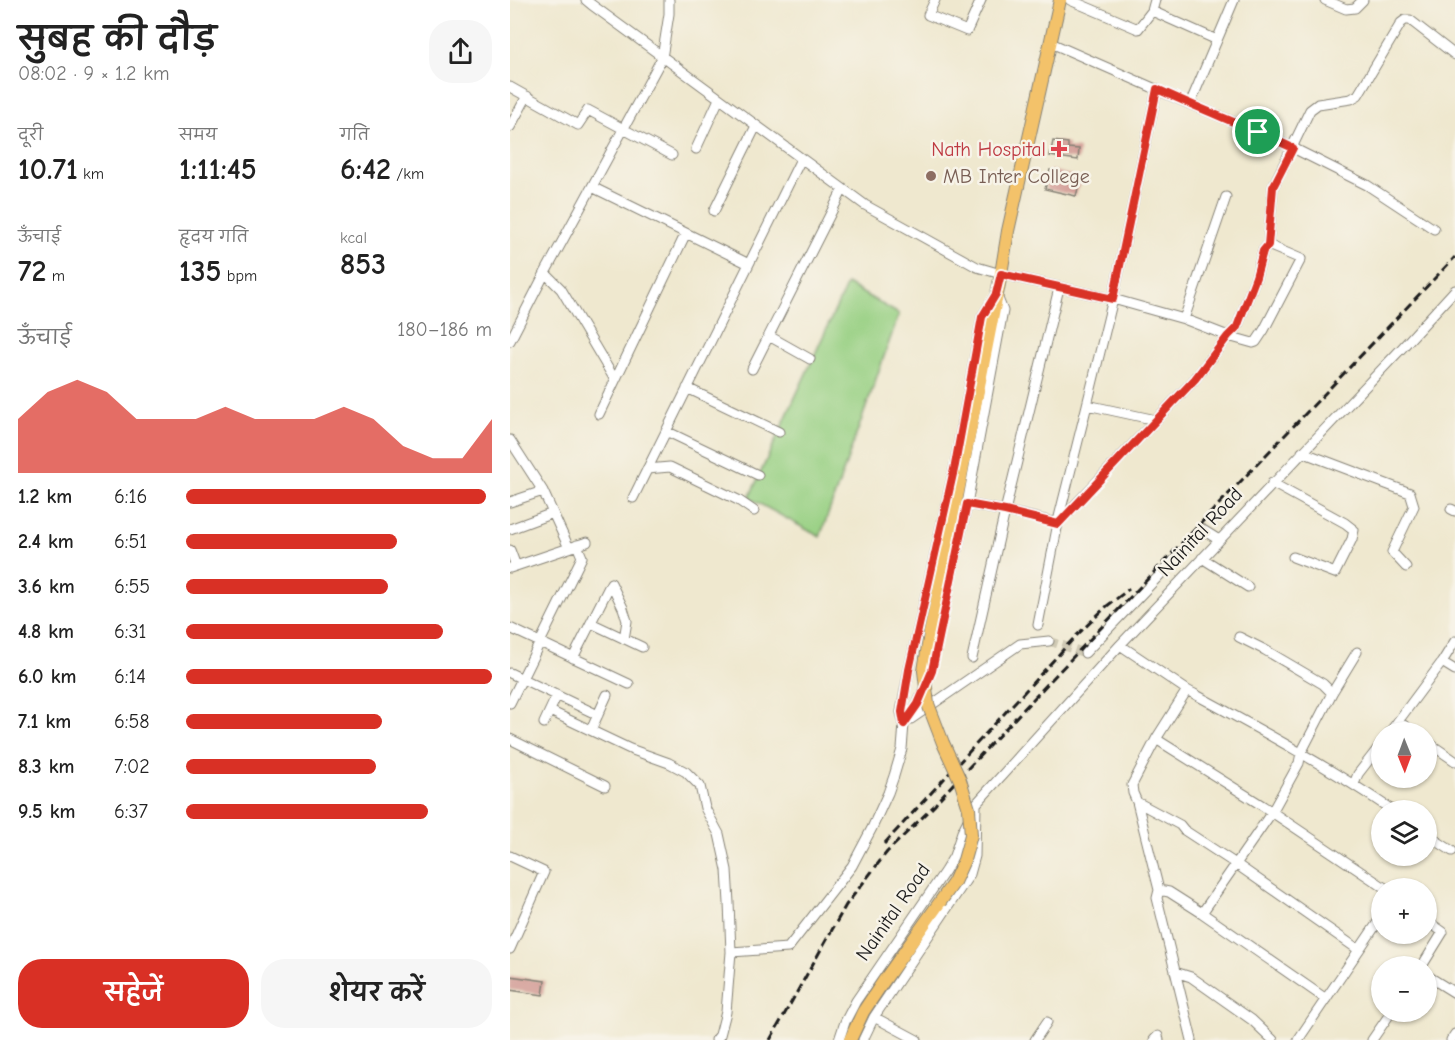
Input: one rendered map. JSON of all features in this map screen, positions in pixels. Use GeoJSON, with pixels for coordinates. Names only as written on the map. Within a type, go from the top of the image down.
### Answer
{"type":"FeatureCollection","features":[{"type":"Feature","properties":{"kind":"main road","name":"Nainital Road"},"geometry":{"type":"LineString","coordinates":[[850,1040],[868,1004],[954,882],[964,860],[971,835],[969,809],[960,780],[928,704],[924,671],[1008,231],[1060,0]]}},
{"type":"Feature","properties":{"kind":"street"},"geometry":{"type":"LineString","coordinates":[[586,0],[865,205],[977,267],[1113,299],[1184,319],[1228,336],[1256,342],[1301,259],[1268,245]]}},
{"type":"Feature","properties":{"kind":"street"},"geometry":{"type":"LineString","coordinates":[[510,341],[662,58],[669,0]]}},
{"type":"Feature","properties":{"kind":"street"},"geometry":{"type":"LineString","coordinates":[[935,0],[928,15],[967,31],[981,0]]}},
{"type":"Feature","properties":{"kind":"street"},"geometry":{"type":"LineString","coordinates":[[1070,0],[1138,29],[1152,11],[1155,0]]}},
{"type":"Feature","properties":{"kind":"street"},"geometry":{"type":"LineString","coordinates":[[1190,104],[1234,0]]}},
{"type":"Feature","properties":{"kind":"street"},"geometry":{"type":"LineString","coordinates":[[1325,0],[1346,9],[1355,8],[1364,0]]}},
{"type":"Feature","properties":{"kind":"street"},"geometry":{"type":"LineString","coordinates":[[1152,11],[1217,40]]}},
{"type":"Feature","properties":{"kind":"street"},"geometry":{"type":"LineString","coordinates":[[1058,524],[1195,379],[1237,327],[1263,251],[1268,245],[1273,187],[1310,110],[1318,104],[1351,99],[1358,95],[1401,23],[1406,20],[1410,20],[1455,55]]}},
{"type":"Feature","properties":{"kind":"street"},"geometry":{"type":"LineString","coordinates":[[1051,43],[1293,148],[1367,185],[1434,229]]}},
{"type":"Feature","properties":{"kind":"street"},"geometry":{"type":"LineString","coordinates":[[510,87],[578,125],[588,110],[672,155]]}},
{"type":"Feature","properties":{"kind":"street"},"geometry":{"type":"LineString","coordinates":[[1038,625],[1058,524],[1113,299],[1157,89]]}},
{"type":"Feature","properties":{"kind":"street"},"geometry":{"type":"LineString","coordinates":[[510,127],[527,96]]}},
{"type":"Feature","properties":{"kind":"street"},"geometry":{"type":"LineString","coordinates":[[696,149],[719,99]]}},
{"type":"Feature","properties":{"kind":"street"},"geometry":{"type":"LineString","coordinates":[[714,211],[756,126]]}},
{"type":"Feature","properties":{"kind":"street"},"geometry":{"type":"LineString","coordinates":[[633,498],[801,159]]}},
{"type":"Feature","properties":{"kind":"street"},"geometry":{"type":"LineString","coordinates":[[592,187],[749,264]]}},
{"type":"Feature","properties":{"kind":"street"},"geometry":{"type":"LineString","coordinates":[[752,369],[843,189]]}},
{"type":"Feature","properties":{"kind":"street"},"geometry":{"type":"LineString","coordinates":[[1184,319],[1226,197]]}},
{"type":"Feature","properties":{"kind":"street"},"geometry":{"type":"LineString","coordinates":[[599,414],[686,233]]}},
{"type":"Feature","properties":{"kind":"street"},"geometry":{"type":"LineString","coordinates":[[545,273],[561,289],[615,380]]}},
{"type":"Feature","properties":{"kind":"street"},"geometry":{"type":"LineString","coordinates":[[972,658],[1059,288]]}},
{"type":"Feature","properties":{"kind":"street","name":"Nainital Road"},"geometry":{"type":"LineString","coordinates":[[839,1040],[856,1001],[954,856],[962,832],[976,804],[1120,645],[1455,290]]}},
{"type":"Feature","properties":{"kind":"street"},"geometry":{"type":"LineString","coordinates":[[904,724],[918,704],[932,671],[967,504],[1003,311],[996,294]]}},
{"type":"Feature","properties":{"kind":"street"},"geometry":{"type":"LineString","coordinates":[[730,952],[788,948],[852,866],[888,793],[902,749],[904,724],[902,712],[905,691],[955,465],[982,317],[996,294]]}},
{"type":"Feature","properties":{"kind":"street"},"geometry":{"type":"LineString","coordinates":[[769,336],[810,359]]}},
{"type":"Feature","properties":{"kind":"street"},"geometry":{"type":"LineString","coordinates":[[687,388],[779,432]]}},
{"type":"Feature","properties":{"kind":"street"},"geometry":{"type":"LineString","coordinates":[[1088,405],[1156,420]]}},
{"type":"Feature","properties":{"kind":"street"},"geometry":{"type":"LineString","coordinates":[[666,431],[758,475]]}},
{"type":"Feature","properties":{"kind":"street"},"geometry":{"type":"LineString","coordinates":[[510,440],[543,491],[553,513],[578,545],[582,557],[510,703]]}},
{"type":"Feature","properties":{"kind":"street"},"geometry":{"type":"LineString","coordinates":[[1302,452],[1410,493],[1414,506],[1392,552],[1406,567]]}},
{"type":"Feature","properties":{"kind":"street"},"geometry":{"type":"LineString","coordinates":[[647,469],[670,467],[738,500],[754,511]]}},
{"type":"Feature","properties":{"kind":"street"},"geometry":{"type":"LineString","coordinates":[[1272,483],[1354,530],[1352,539],[1335,573],[1293,557]]}},
{"type":"Feature","properties":{"kind":"street"},"geometry":{"type":"LineString","coordinates":[[510,502],[543,491]]}},
{"type":"Feature","properties":{"kind":"street"},"geometry":{"type":"LineString","coordinates":[[967,504],[1058,524]]}},
{"type":"Feature","properties":{"kind":"street"},"geometry":{"type":"LineString","coordinates":[[510,529],[553,513]]}},
{"type":"Feature","properties":{"kind":"street"},"geometry":{"type":"LineString","coordinates":[[1085,653],[1203,530],[1219,540]]}},
{"type":"Feature","properties":{"kind":"street"},"geometry":{"type":"LineString","coordinates":[[510,550],[513,567],[578,545]]}},
{"type":"Feature","properties":{"kind":"street"},"geometry":{"type":"LineString","coordinates":[[1202,558],[1248,587]]}},
{"type":"Feature","properties":{"kind":"street"},"geometry":{"type":"LineString","coordinates":[[573,658],[611,583],[627,621],[624,639]]}},
{"type":"Feature","properties":{"kind":"street"},"geometry":{"type":"LineString","coordinates":[[591,623],[642,647]]}},
{"type":"Feature","properties":{"kind":"street"},"geometry":{"type":"LineString","coordinates":[[510,628],[629,684]]}},
{"type":"Feature","properties":{"kind":"street"},"geometry":{"type":"LineString","coordinates":[[1239,637],[1323,684],[1332,693]]}},
{"type":"Feature","properties":{"kind":"street"},"geometry":{"type":"LineString","coordinates":[[904,724],[1020,644],[1049,641]]}},
{"type":"Feature","properties":{"kind":"street"},"geometry":{"type":"LineString","coordinates":[[1398,721],[1455,641]]}},
{"type":"Feature","properties":{"kind":"street"},"geometry":{"type":"LineString","coordinates":[[1120,645],[1187,690],[1301,753],[1377,800]]}},
{"type":"Feature","properties":{"kind":"street"},"geometry":{"type":"LineString","coordinates":[[1202,913],[1272,812],[1299,763],[1301,753],[1332,693],[1357,652]]}},
{"type":"Feature","properties":{"kind":"street"},"geometry":{"type":"LineString","coordinates":[[1442,662],[1455,670]]}},
{"type":"Feature","properties":{"kind":"street"},"geometry":{"type":"LineString","coordinates":[[510,673],[598,715]]}},
{"type":"Feature","properties":{"kind":"street"},"geometry":{"type":"LineString","coordinates":[[1187,690],[1156,739],[1132,785],[1159,890],[1157,898],[1192,1040]]}},
{"type":"Feature","properties":{"kind":"street"},"geometry":{"type":"LineString","coordinates":[[544,723],[557,695]]}},
{"type":"Feature","properties":{"kind":"street"},"geometry":{"type":"LineString","coordinates":[[591,730],[607,696]]}},
{"type":"Feature","properties":{"kind":"street"},"geometry":{"type":"LineString","coordinates":[[550,711],[630,749],[669,763],[686,772],[700,786],[705,807],[719,834],[727,870],[730,952],[726,1012],[720,1035],[716,1040]]}},
{"type":"Feature","properties":{"kind":"street"},"geometry":{"type":"LineString","coordinates":[[510,739],[604,786]]}},
{"type":"Feature","properties":{"kind":"street"},"geometry":{"type":"LineString","coordinates":[[1156,739],[1272,812],[1371,879]]}},
{"type":"Feature","properties":{"kind":"street"},"geometry":{"type":"LineString","coordinates":[[1437,749],[1455,761]]}},
{"type":"Feature","properties":{"kind":"street"},"geometry":{"type":"LineString","coordinates":[[1354,784],[1358,774],[1371,757]]}},
{"type":"Feature","properties":{"kind":"street"},"geometry":{"type":"LineString","coordinates":[[1137,802],[1179,825],[1359,950]]}},
{"type":"Feature","properties":{"kind":"street"},"geometry":{"type":"LineString","coordinates":[[863,1040],[874,1017],[970,874],[975,856],[976,804]]}},
{"type":"Feature","properties":{"kind":"street"},"geometry":{"type":"LineString","coordinates":[[962,832],[976,837]]}},
{"type":"Feature","properties":{"kind":"street"},"geometry":{"type":"LineString","coordinates":[[1437,841],[1452,851]]}},
{"type":"Feature","properties":{"kind":"street"},"geometry":{"type":"LineString","coordinates":[[510,856],[544,872],[510,949]]}},
{"type":"Feature","properties":{"kind":"street"},"geometry":{"type":"LineString","coordinates":[[1159,890],[1168,892],[1202,913],[1326,999]]}},
{"type":"Feature","properties":{"kind":"street"},"geometry":{"type":"LineString","coordinates":[[1437,928],[1443,932],[1437,942]]}},
{"type":"Feature","properties":{"kind":"street"},"geometry":{"type":"LineString","coordinates":[[1298,1040],[1371,932]]}},
{"type":"Feature","properties":{"kind":"street"},"geometry":{"type":"LineString","coordinates":[[1175,972],[1191,978],[1252,1020],[1273,1040]]}},
{"type":"Feature","properties":{"kind":"street"},"geometry":{"type":"LineString","coordinates":[[1437,982],[1455,993]]}},
{"type":"Feature","properties":{"kind":"street"},"geometry":{"type":"LineString","coordinates":[[874,1017],[917,1040]]}},
{"type":"Feature","properties":{"kind":"street"},"geometry":{"type":"LineString","coordinates":[[1035,1040],[1047,1022]]}},
{"type":"Feature","properties":{"kind":"street"},"geometry":{"type":"LineString","coordinates":[[1372,1040],[1384,1022]]}},
{"type":"Feature","properties":{"kind":"street"},"geometry":{"type":"LineString","coordinates":[[1451,1040],[1455,1034]]}},
{"type":"Feature","properties":{"kind":"street"},"geometry":{"type":"LineString","coordinates":[[1154,1040],[1158,1036],[1159,1040]]}},
{"type":"Feature","properties":{"kind":"green space"},"geometry":{"type":"Polygon","coordinates":[[[847,284],[899,314],[820,537],[749,498],[847,284]]]}},
{"type":"Feature","properties":{"kind":"building"},"geometry":{"type":"Polygon","coordinates":[[[1053,141],[1068,143],[1068,148],[1079,149],[1078,160],[1050,156],[1053,141]]]}},
{"type":"Feature","properties":{"kind":"building"},"geometry":{"type":"Polygon","coordinates":[[[1050,170],[1081,178],[1076,196],[1045,189],[1050,170]]]}},
{"type":"Feature","properties":{"kind":"building"},"geometry":{"type":"Polygon","coordinates":[[[510,976],[545,981],[543,995],[510,990],[510,976]]]}},
{"type":"Feature","properties":{"kind":"tunnel"},"geometry":{"type":"LineString","coordinates":[[1049,641],[1085,653]]}},
{"type":"Feature","properties":{"kind":"railway"},"geometry":{"type":"LineString","coordinates":[[770,1040],[846,905],[887,852],[935,805],[1052,679],[1455,257]]}},
{"type":"Feature","properties":{"kind":"railway"},"geometry":{"type":"LineString","coordinates":[[884,844],[1074,638],[1107,606],[1129,589]]}},
{"type":"Feature","properties":{"kind":"place","name":"Nath Hospital"},"geometry":{"type":"Point","coordinates":[1059,149]}},
{"type":"Feature","properties":{"kind":"place","name":"MB Inter College"},"geometry":{"type":"Point","coordinates":[931,176]}},
{"type":"Feature","properties":{"kind":"route"},"geometry":{"type":"LineString","coordinates":[[1157,89],[1258,132],[1293,148],[1273,187],[1268,245],[1263,251],[1237,327],[1195,379],[1058,524],[967,504],[932,671],[918,704],[904,724],[902,712],[909,670],[955,465],[982,317],[996,294],[1001,274],[1113,299],[1157,89]]}}]}
